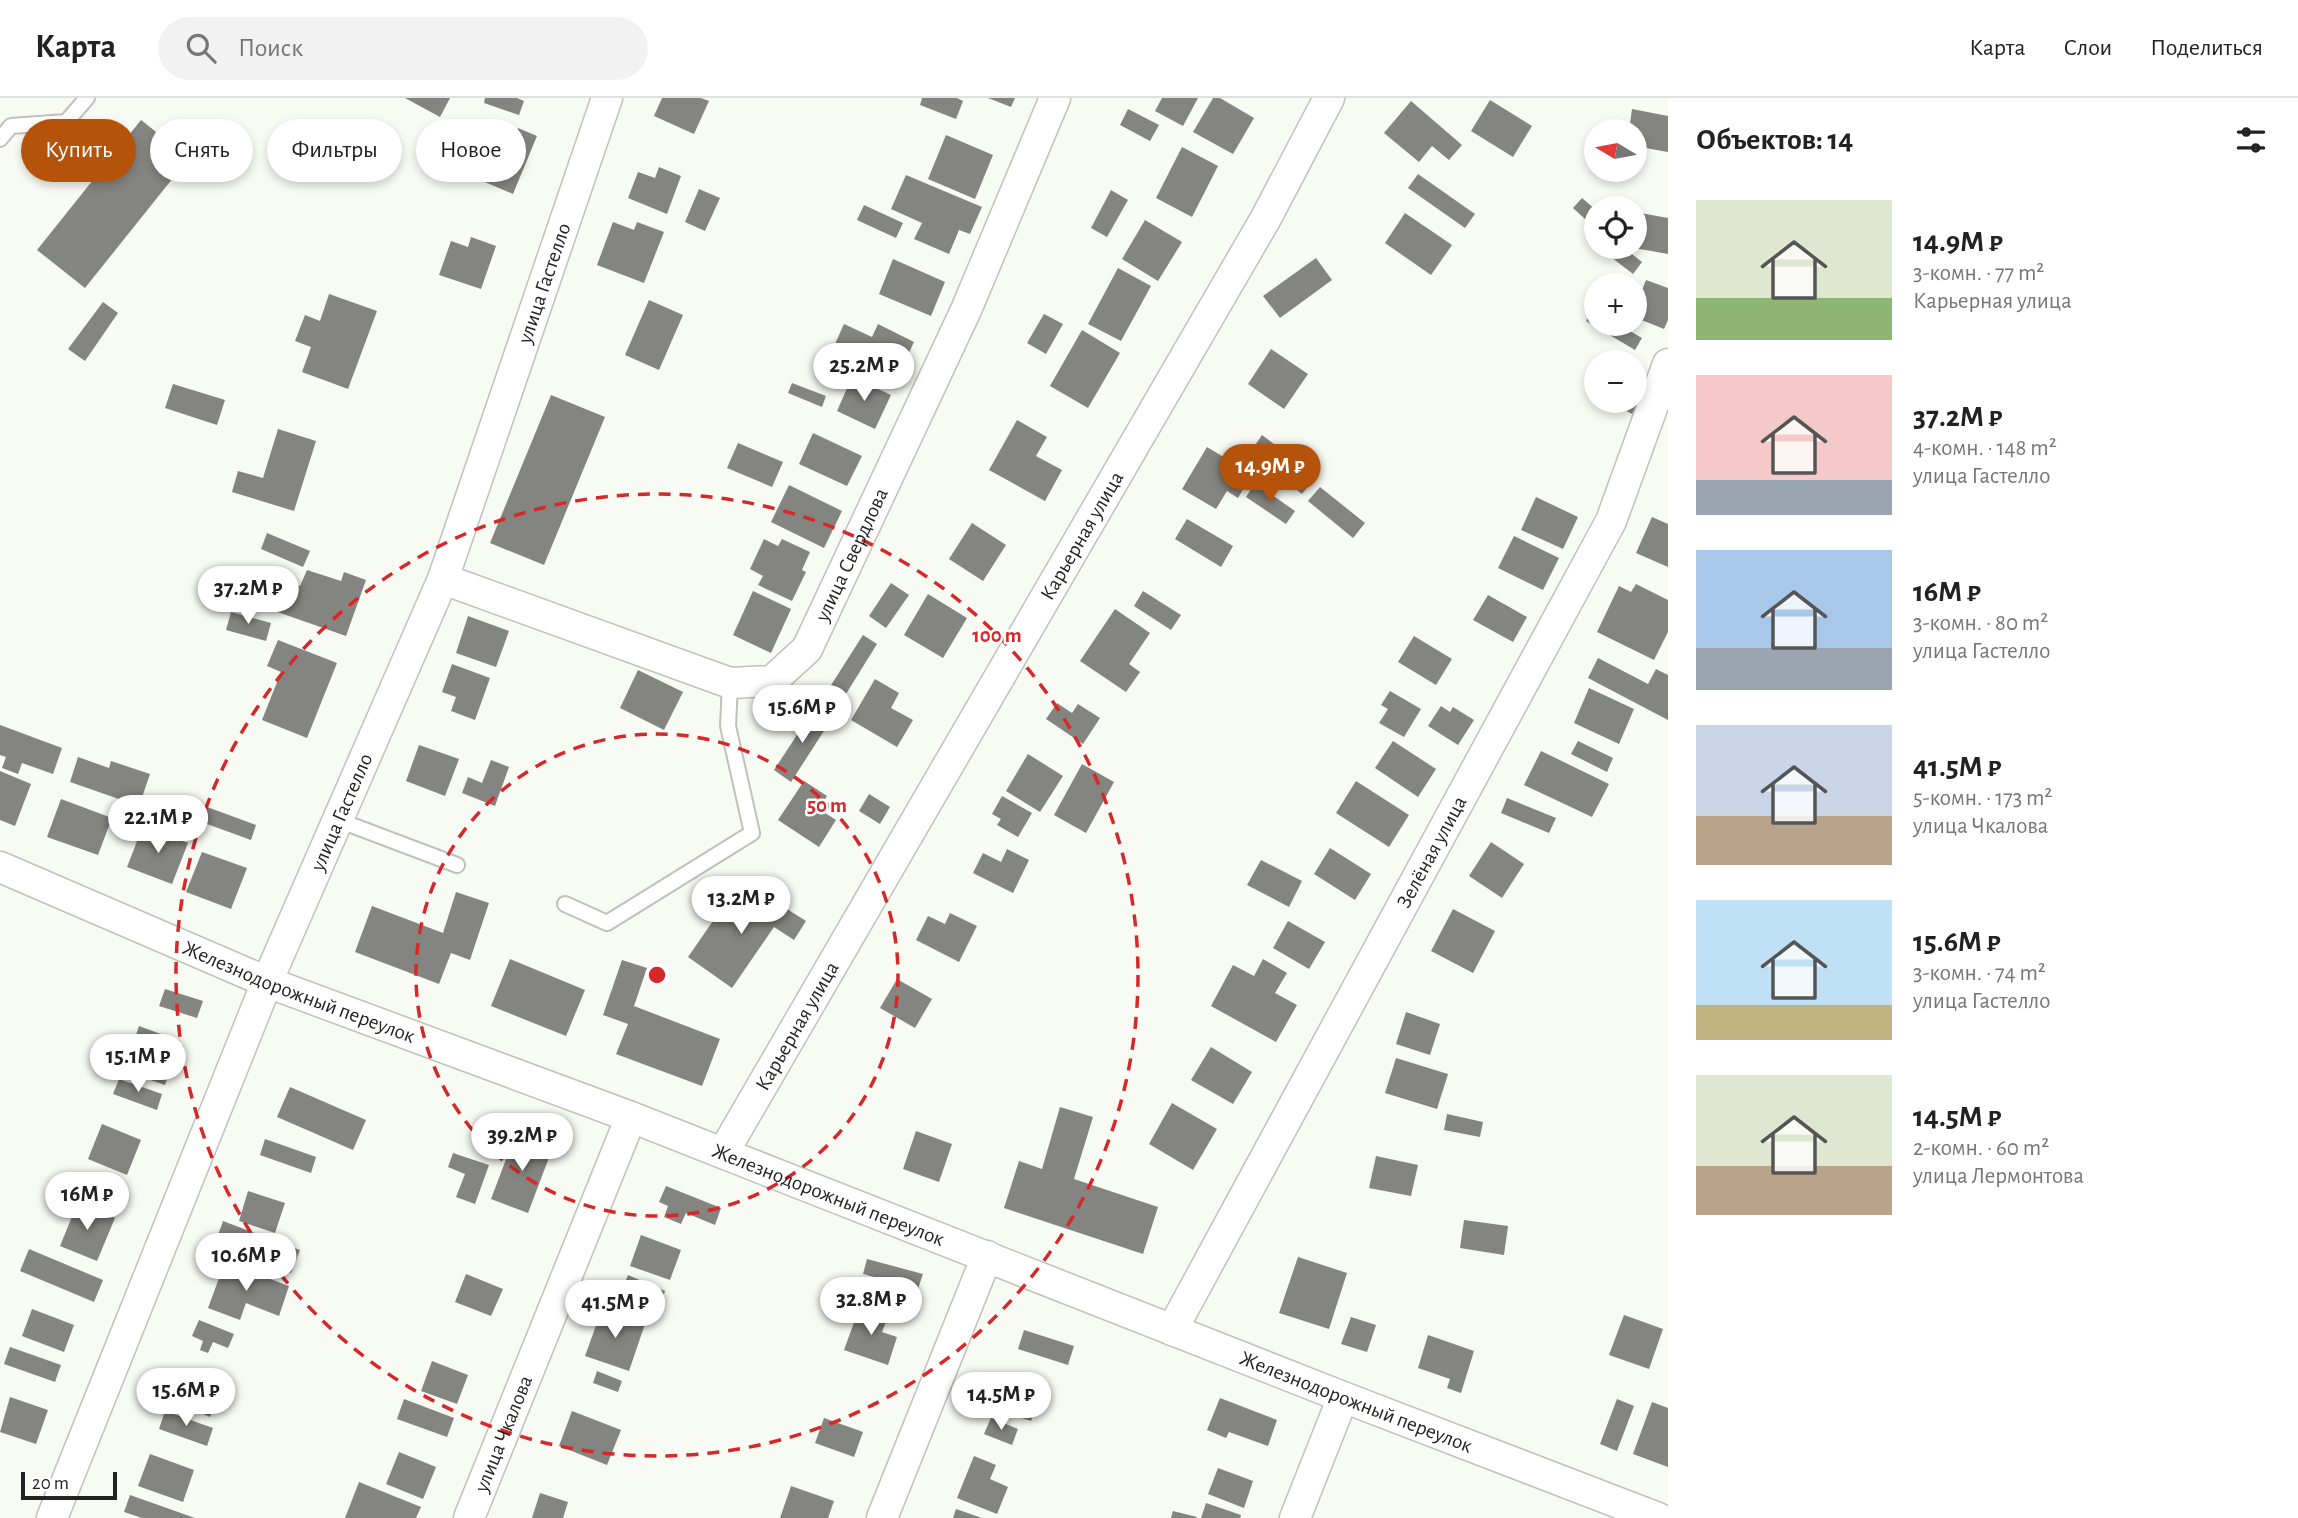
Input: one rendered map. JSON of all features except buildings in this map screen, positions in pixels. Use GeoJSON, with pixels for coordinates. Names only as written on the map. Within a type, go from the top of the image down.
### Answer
{"type":"FeatureCollection","features":[{"type":"Feature","properties":{"kind":"street","name":"улица Гастелло"},"geometry":{"type":"LineString","coordinates":[[52,1518],[267,982],[443,579],[607,98]]}},
{"type":"Feature","properties":{"kind":"street","name":"улица Свердлова"},"geometry":{"type":"LineString","coordinates":[[443,579],[730,683],[772,681],[807,649],[966,310],[1055,98]]}},
{"type":"Feature","properties":{"kind":"street","name":"Карьерная улица"},"geometry":{"type":"LineString","coordinates":[[723,1153],[1266,218],[1329,98]]}},
{"type":"Feature","properties":{"kind":"street","name":"Зелёная улица"},"geometry":{"type":"LineString","coordinates":[[1172,1330],[1611,522],[1668,365]]}},
{"type":"Feature","properties":{"kind":"street","name":"Железнодорожный переулок"},"geometry":{"type":"LineString","coordinates":[[0,867],[267,982],[631,1117],[1658,1518]]}},
{"type":"Feature","properties":{"kind":"street","name":"улица Чкалова"},"geometry":{"type":"LineString","coordinates":[[469,1518],[631,1117]]}},
{"type":"Feature","properties":{"kind":"street"},"geometry":{"type":"LineString","coordinates":[[882,1518],[987,1256]]}},
{"type":"Feature","properties":{"kind":"street"},"geometry":{"type":"LineString","coordinates":[[1295,1518],[1343,1397]]}},
{"type":"Feature","properties":{"kind":"lane"},"geometry":{"type":"LineString","coordinates":[[0,139],[11,125],[66,122],[87,98]]}},
{"type":"Feature","properties":{"kind":"lane"},"geometry":{"type":"LineString","coordinates":[[565,904],[607,923],[752,833],[728,726],[730,683]]}},
{"type":"Feature","properties":{"kind":"lane"},"geometry":{"type":"LineString","coordinates":[[338,820],[457,865]]}}]}
